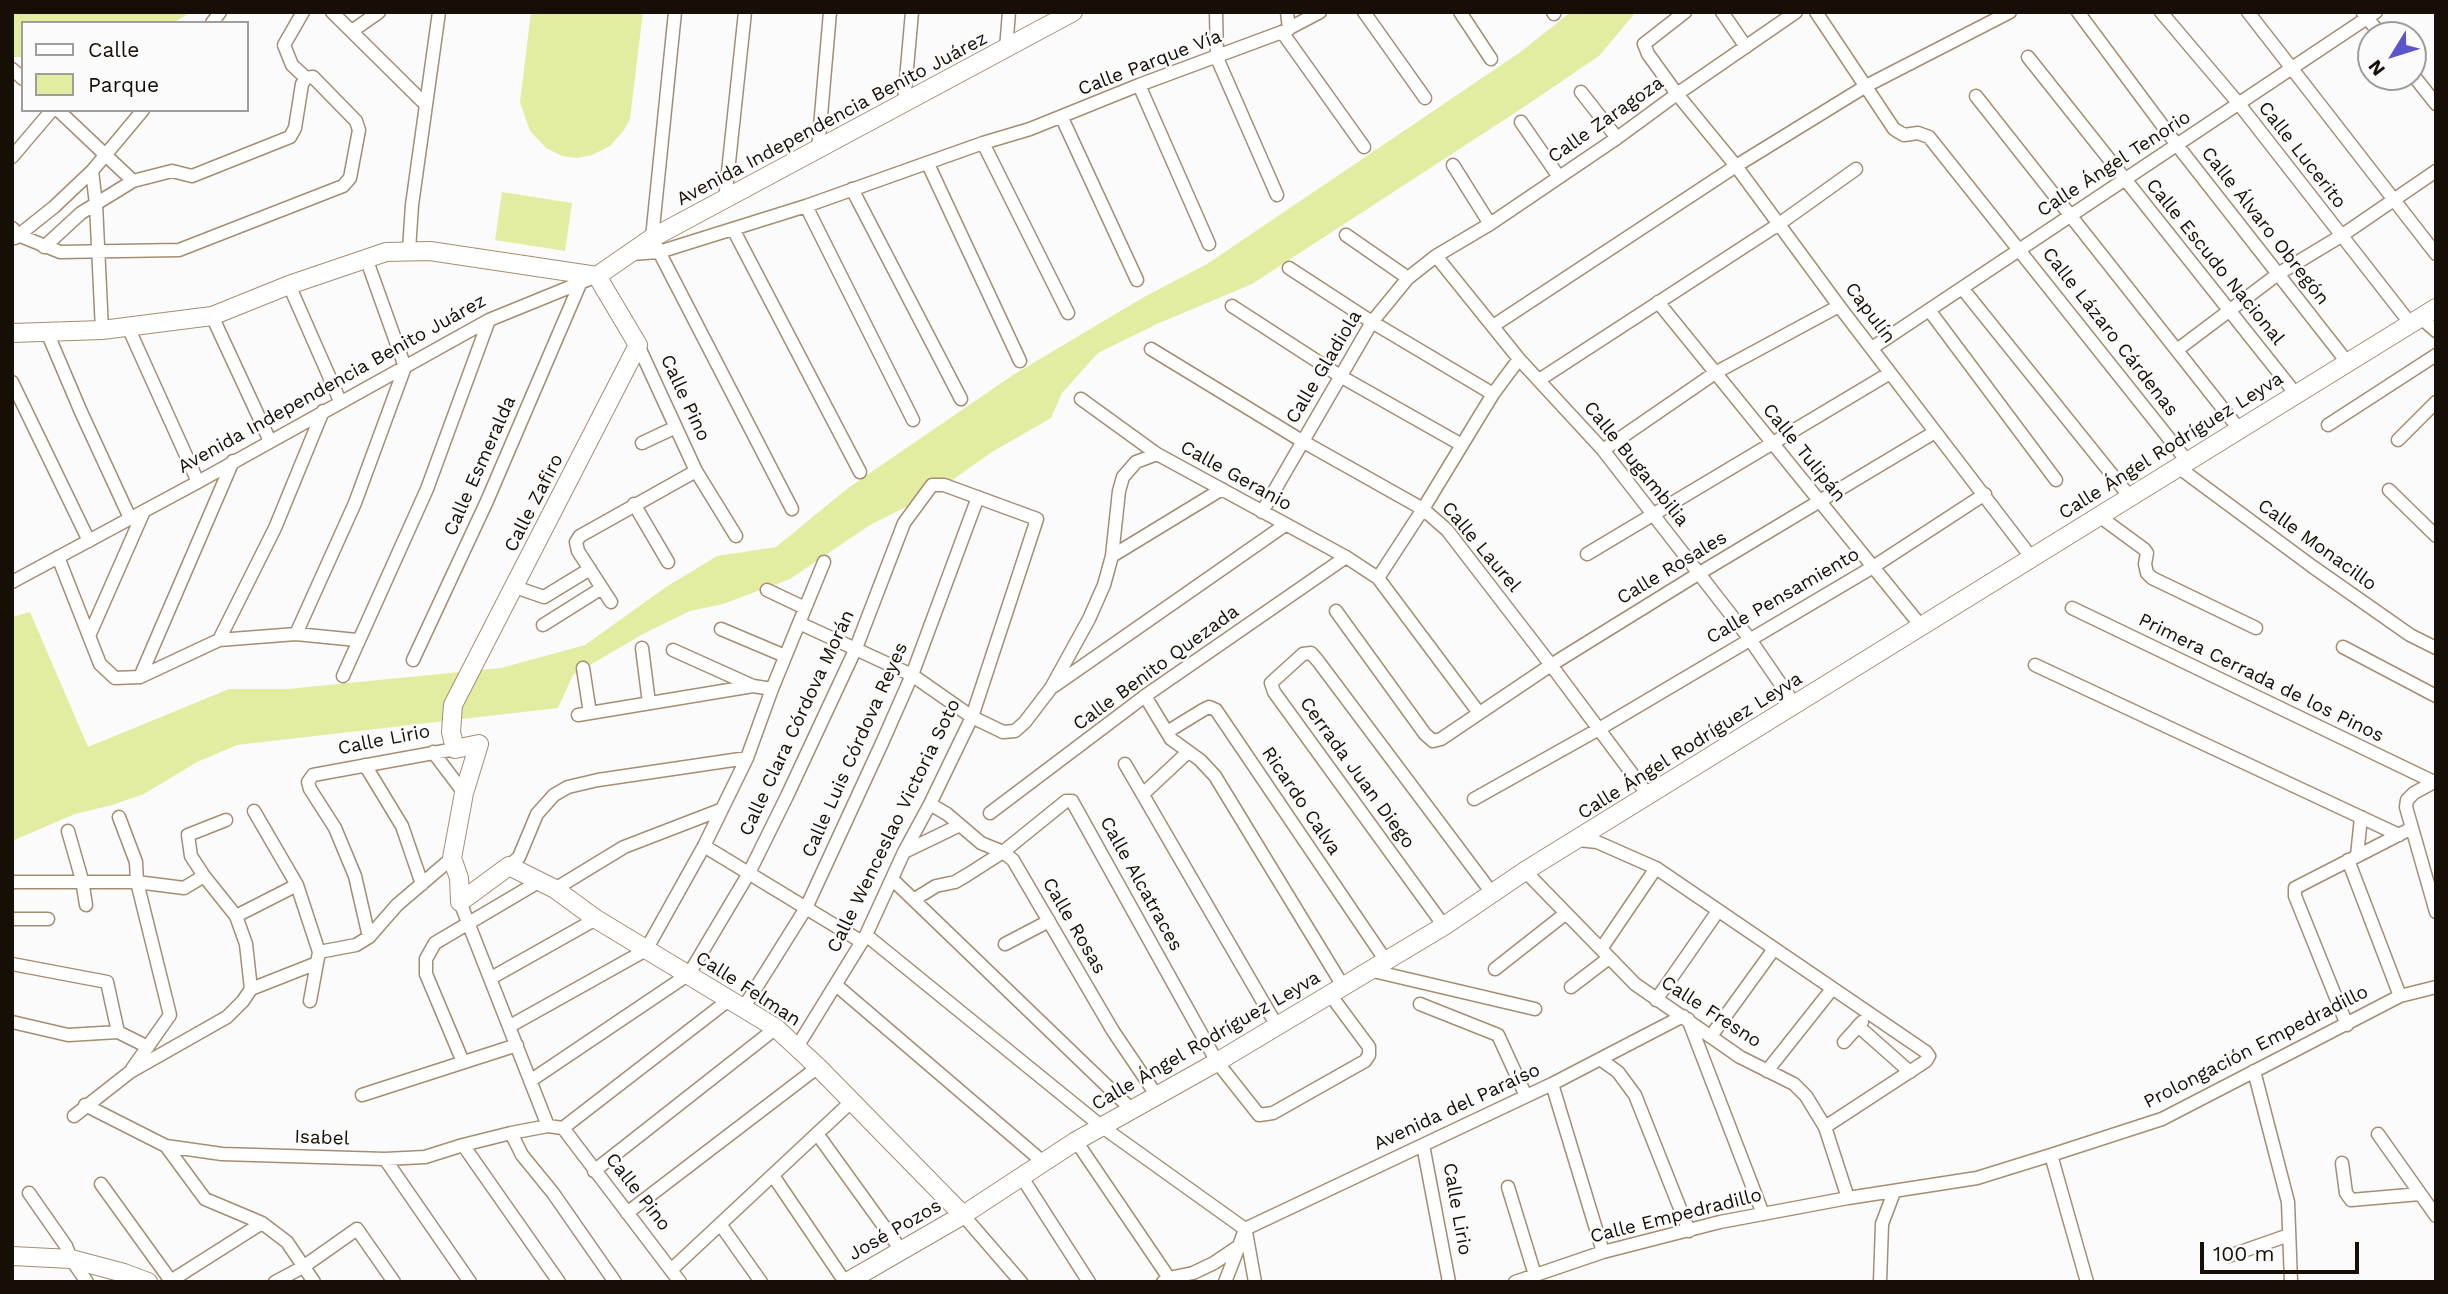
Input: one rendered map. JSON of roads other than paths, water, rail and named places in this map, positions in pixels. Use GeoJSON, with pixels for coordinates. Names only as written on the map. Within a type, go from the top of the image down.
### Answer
{"type":"FeatureCollection","features":[{"type":"Feature","properties":{"kind":"street"},"geometry":{"type":"LineString","coordinates":[[303,12],[284,45],[292,65],[306,78]]}},
{"type":"Feature","properties":{"kind":"street"},"geometry":{"type":"LineString","coordinates":[[332,12],[426,105]]}},
{"type":"Feature","properties":{"kind":"street"},"geometry":{"type":"LineString","coordinates":[[352,32],[379,12]]}},
{"type":"Feature","properties":{"kind":"street"},"geometry":{"type":"LineString","coordinates":[[409,250],[412,205],[439,12]]}},
{"type":"Feature","properties":{"kind":"street"},"geometry":{"type":"LineString","coordinates":[[675,12],[656,245],[792,509]]}},
{"type":"Feature","properties":{"kind":"street"},"geometry":{"type":"LineString","coordinates":[[725,200],[745,12]]}},
{"type":"Feature","properties":{"kind":"street"},"geometry":{"type":"LineString","coordinates":[[818,150],[830,12]]}},
{"type":"Feature","properties":{"kind":"street"},"geometry":{"type":"LineString","coordinates":[[904,103],[912,12]]}},
{"type":"Feature","properties":{"kind":"street"},"geometry":{"type":"LineString","coordinates":[[1006,50],[1009,12]]}},
{"type":"Feature","properties":{"kind":"street","name":"Avenida Independencia Benito Juárez"},"geometry":{"type":"LineString","coordinates":[[12,582],[489,320],[579,285],[631,254],[656,245],[725,200],[1073,12]]}},
{"type":"Feature","properties":{"kind":"street"},"geometry":{"type":"LineString","coordinates":[[1216,12],[1217,58],[1277,195]]}},
{"type":"Feature","properties":{"kind":"street"},"geometry":{"type":"LineString","coordinates":[[1287,12],[1285,31],[1364,146]]}},
{"type":"Feature","properties":{"kind":"street","name":"Calle Parque Vía"},"geometry":{"type":"LineString","coordinates":[[656,245],[733,229],[1062,118],[1139,85],[1285,31],[1320,12]]}},
{"type":"Feature","properties":{"kind":"street"},"geometry":{"type":"LineString","coordinates":[[1364,12],[1425,98]]}},
{"type":"Feature","properties":{"kind":"street"},"geometry":{"type":"LineString","coordinates":[[1460,12],[1491,58]]}},
{"type":"Feature","properties":{"kind":"street","name":"Capulín"},"geometry":{"type":"LineString","coordinates":[[1685,12],[1644,44],[1648,54],[1736,166],[2031,557]]}},
{"type":"Feature","properties":{"kind":"street"},"geometry":{"type":"LineString","coordinates":[[1722,12],[1746,47]]}},
{"type":"Feature","properties":{"kind":"street","name":"Calle Zaragoza"},"geometry":{"type":"LineString","coordinates":[[1436,256],[1490,224],[1617,138],[1796,12]]}},
{"type":"Feature","properties":{"kind":"street"},"geometry":{"type":"LineString","coordinates":[[1493,326],[1736,166],[1866,86],[2010,12]]}},
{"type":"Feature","properties":{"kind":"street","name":"Calle Álvaro Obregón"},"geometry":{"type":"LineString","coordinates":[[2078,12],[2177,145],[2347,362]]}},
{"type":"Feature","properties":{"kind":"street","name":"Calle Lucerito"},"geometry":{"type":"LineString","coordinates":[[2161,12],[2239,104],[2341,236],[2436,331]]}},
{"type":"Feature","properties":{"kind":"street"},"geometry":{"type":"LineString","coordinates":[[2248,12],[2436,254]]}},
{"type":"Feature","properties":{"kind":"street","name":"Calle Lázaro Cárdenas"},"geometry":{"type":"LineString","coordinates":[[1817,13],[1894,128],[1904,135],[1918,133],[1929,137],[2020,249],[2183,464]]}},
{"type":"Feature","properties":{"kind":"street","name":"Calle Ángel Tenorio"},"geometry":{"type":"LineString","coordinates":[[1872,348],[2293,68],[2369,14]]}},
{"type":"Feature","properties":{"kind":"street","name":"Calle Escudo Nacional"},"geometry":{"type":"LineString","coordinates":[[2028,57],[2295,393]]}},
{"type":"Feature","properties":{"kind":"street"},"geometry":{"type":"LineString","coordinates":[[14,234],[44,247],[60,252],[179,250],[347,183],[359,130],[356,121],[313,77],[306,78],[302,84],[295,128],[290,137],[192,176],[172,171],[134,181],[81,213],[44,247]]}},
{"type":"Feature","properties":{"kind":"street"},"geometry":{"type":"LineString","coordinates":[[1139,85],[1209,244]]}},
{"type":"Feature","properties":{"kind":"street"},"geometry":{"type":"LineString","coordinates":[[1581,92],[1617,138]]}},
{"type":"Feature","properties":{"kind":"street"},"geometry":{"type":"LineString","coordinates":[[1976,96],[2239,429]]}},
{"type":"Feature","properties":{"kind":"street"},"geometry":{"type":"LineString","coordinates":[[12,157],[50,112]]}},
{"type":"Feature","properties":{"kind":"street"},"geometry":{"type":"LineString","coordinates":[[60,112],[134,181]]}},
{"type":"Feature","properties":{"kind":"street"},"geometry":{"type":"LineString","coordinates":[[14,234],[54,207],[92,171],[141,112]]}},
{"type":"Feature","properties":{"kind":"street"},"geometry":{"type":"LineString","coordinates":[[1062,118],[1137,280]]}},
{"type":"Feature","properties":{"kind":"street"},"geometry":{"type":"LineString","coordinates":[[1521,122],[1559,177]]}},
{"type":"Feature","properties":{"kind":"street"},"geometry":{"type":"LineString","coordinates":[[983,143],[1068,313]]}},
{"type":"Feature","properties":{"kind":"street"},"geometry":{"type":"LineString","coordinates":[[928,164],[1020,360]]}},
{"type":"Feature","properties":{"kind":"street"},"geometry":{"type":"LineString","coordinates":[[1453,165],[1490,224]]}},
{"type":"Feature","properties":{"kind":"street"},"geometry":{"type":"LineString","coordinates":[[1539,380],[1779,224],[1856,169]]}},
{"type":"Feature","properties":{"kind":"street"},"geometry":{"type":"LineString","coordinates":[[92,171],[102,330]]}},
{"type":"Feature","properties":{"kind":"street"},"geometry":{"type":"LineString","coordinates":[[2177,350],[2278,274],[2341,236],[2436,171]]}},
{"type":"Feature","properties":{"kind":"street"},"geometry":{"type":"LineString","coordinates":[[852,189],[961,399]]}},
{"type":"Feature","properties":{"kind":"street"},"geometry":{"type":"LineString","coordinates":[[806,206],[913,420]]}},
{"type":"Feature","properties":{"kind":"street"},"geometry":{"type":"LineString","coordinates":[[733,229],[860,472]]}},
{"type":"Feature","properties":{"kind":"street"},"geometry":{"type":"LineString","coordinates":[[1346,236],[1408,278]]}},
{"type":"Feature","properties":{"kind":"street"},"geometry":{"type":"LineString","coordinates":[[12,333],[102,330],[212,316],[366,257],[409,250],[597,276]]}},
{"type":"Feature","properties":{"kind":"street","name":"Calle Bugambilia"},"geometry":{"type":"LineString","coordinates":[[1436,256],[1519,359],[1603,450],[1749,638],[1795,705]]}},
{"type":"Feature","properties":{"kind":"street","name":"Calle Gladiola"},"geometry":{"type":"LineString","coordinates":[[1262,512],[1372,322],[1408,278],[1436,256]]}},
{"type":"Feature","properties":{"kind":"street"},"geometry":{"type":"LineString","coordinates":[[296,634],[355,503],[405,367],[366,257]]}},
{"type":"Feature","properties":{"kind":"street"},"geometry":{"type":"LineString","coordinates":[[1289,268],[1372,322],[1493,394]]}},
{"type":"Feature","properties":{"kind":"street","name":"Calle Pino"},"geometry":{"type":"LineString","coordinates":[[597,276],[638,345],[696,471],[736,536]]}},
{"type":"Feature","properties":{"kind":"street"},"geometry":{"type":"LineString","coordinates":[[289,285],[340,401]]}},
{"type":"Feature","properties":{"kind":"street","name":"Calle Esmeralda"},"geometry":{"type":"LineString","coordinates":[[413,660],[487,501],[579,285]]}},
{"type":"Feature","properties":{"kind":"street"},"geometry":{"type":"LineString","coordinates":[[1962,288],[2130,497]]}},
{"type":"Feature","properties":{"kind":"street","name":"Calle Tulipán"},"geometry":{"type":"LineString","coordinates":[[1658,302],[1921,626]]}},
{"type":"Feature","properties":{"kind":"street"},"geometry":{"type":"LineString","coordinates":[[1232,306],[1340,376],[1462,445]]}},
{"type":"Feature","properties":{"kind":"street"},"geometry":{"type":"LineString","coordinates":[[1603,450],[1715,373],[1839,306]]}},
{"type":"Feature","properties":{"kind":"street"},"geometry":{"type":"LineString","coordinates":[[1929,310],[2056,480]]}},
{"type":"Feature","properties":{"kind":"street"},"geometry":{"type":"LineString","coordinates":[[212,316],[270,441]]}},
{"type":"Feature","properties":{"kind":"street","name":"Calle Ángel Rodríguez Leyva"},"geometry":{"type":"LineString","coordinates":[[963,1215],[1076,1141],[1217,1062],[1444,926],[1525,871],[2422,316]]}},
{"type":"Feature","properties":{"kind":"street"},"geometry":{"type":"LineString","coordinates":[[343,676],[427,489],[489,320]]}},
{"type":"Feature","properties":{"kind":"street"},"geometry":{"type":"LineString","coordinates":[[128,327],[198,482]]}},
{"type":"Feature","properties":{"kind":"street"},"geometry":{"type":"LineString","coordinates":[[47,332],[80,412],[130,518]]}},
{"type":"Feature","properties":{"kind":"street","name":"Calle Zafiro"},"geometry":{"type":"LineString","coordinates":[[455,749],[451,732],[453,705],[638,345]]}},
{"type":"Feature","properties":{"kind":"street","name":"Calle Laurel"},"geometry":{"type":"LineString","coordinates":[[1151,349],[1302,441],[1423,509],[1447,530],[1648,795]]}},
{"type":"Feature","properties":{"kind":"street"},"geometry":{"type":"LineString","coordinates":[[2328,425],[2436,355]]}},
{"type":"Feature","properties":{"kind":"street"},"geometry":{"type":"LineString","coordinates":[[1378,578],[1493,394],[1519,359]]}},
{"type":"Feature","properties":{"kind":"street"},"geometry":{"type":"LineString","coordinates":[[1587,554],[1890,373]]}},
{"type":"Feature","properties":{"kind":"street"},"geometry":{"type":"LineString","coordinates":[[12,382],[89,541]]}},
{"type":"Feature","properties":{"kind":"street","name":"Calle Geranio"},"geometry":{"type":"LineString","coordinates":[[1081,400],[1157,454],[1346,557],[1378,578],[1479,713]]}},
{"type":"Feature","properties":{"kind":"street"},"geometry":{"type":"LineString","coordinates":[[2398,440],[2436,402]]}},
{"type":"Feature","properties":{"kind":"street"},"geometry":{"type":"LineString","coordinates":[[219,640],[275,527],[323,411]]}},
{"type":"Feature","properties":{"kind":"street"},"geometry":{"type":"LineString","coordinates":[[642,443],[676,427]]}},
{"type":"Feature","properties":{"kind":"street","name":"Calle Rosales"},"geometry":{"type":"LineString","coordinates":[[1336,611],[1425,734],[1433,741],[1441,739],[1551,665],[1935,432]]}},
{"type":"Feature","properties":{"kind":"street"},"geometry":{"type":"LineString","coordinates":[[799,623],[912,675],[972,717],[1003,732],[1014,731],[1025,722],[1051,688],[1089,619],[1104,585],[1112,556],[1122,477],[1136,462],[1157,454]]}},
{"type":"Feature","properties":{"kind":"street"},"geometry":{"type":"LineString","coordinates":[[140,677],[233,461]]}},
{"type":"Feature","properties":{"kind":"street","name":"Calle Monacillo"},"geometry":{"type":"LineString","coordinates":[[2183,464],[2313,567],[2410,635],[2436,648]]}},
{"type":"Feature","properties":{"kind":"street"},"geometry":{"type":"LineString","coordinates":[[611,602],[578,551],[576,542],[580,536],[634,504],[696,471]]}},
{"type":"Feature","properties":{"kind":"street","name":"Calle Wenceslao Victoria Soto"},"geometry":{"type":"LineString","coordinates":[[797,1047],[864,938],[972,717],[1037,519],[944,485],[932,485]]}},
{"type":"Feature","properties":{"kind":"street","name":"Calle Clara Córdova Morán"},"geometry":{"type":"LineString","coordinates":[[689,974],[749,873],[856,648],[904,523],[932,485]]}},
{"type":"Feature","properties":{"kind":"street"},"geometry":{"type":"LineString","coordinates":[[1112,556],[1222,489]]}},
{"type":"Feature","properties":{"kind":"street"},"geometry":{"type":"LineString","coordinates":[[2389,490],[2436,536]]}},
{"type":"Feature","properties":{"kind":"street","name":"Calle Pensamiento"},"geometry":{"type":"LineString","coordinates":[[1474,799],[1599,729],[1872,566],[1985,495]]}},
{"type":"Feature","properties":{"kind":"street","name":"Calle Luis Córdova Reyes"},"geometry":{"type":"LineString","coordinates":[[737,1003],[806,908],[912,675],[978,497]]}},
{"type":"Feature","properties":{"kind":"street"},"geometry":{"type":"LineString","coordinates":[[634,504],[668,562]]}},
{"type":"Feature","properties":{"kind":"street"},"geometry":{"type":"LineString","coordinates":[[89,636],[144,511]]}},
{"type":"Feature","properties":{"kind":"street"},"geometry":{"type":"LineString","coordinates":[[2099,516],[2144,549],[2147,553],[2147,573],[2152,578],[2256,628]]}},
{"type":"Feature","properties":{"kind":"street"},"geometry":{"type":"LineString","coordinates":[[1051,688],[1286,525]]}},
{"type":"Feature","properties":{"kind":"street"},"geometry":{"type":"LineString","coordinates":[[58,557],[100,664],[115,678],[140,677],[219,640],[296,634],[357,640]]}},
{"type":"Feature","properties":{"kind":"street","name":"Calle Benito Quezada"},"geometry":{"type":"LineString","coordinates":[[990,813],[1145,696],[1346,557]]}},
{"type":"Feature","properties":{"kind":"street"},"geometry":{"type":"LineString","coordinates":[[510,1026],[646,950],[704,846],[747,758],[824,562]]}},
{"type":"Feature","properties":{"kind":"street"},"geometry":{"type":"LineString","coordinates":[[515,587],[544,597],[590,569]]}},
{"type":"Feature","properties":{"kind":"street"},"geometry":{"type":"LineString","coordinates":[[543,625],[602,588]]}},
{"type":"Feature","properties":{"kind":"street"},"geometry":{"type":"LineString","coordinates":[[767,590],[805,608]]}},
{"type":"Feature","properties":{"kind":"street","name":"Primera Cerrada de los Pinos"},"geometry":{"type":"LineString","coordinates":[[2072,608],[2435,781]]}},
{"type":"Feature","properties":{"kind":"street"},"geometry":{"type":"LineString","coordinates":[[722,628],[785,656]]}},
{"type":"Feature","properties":{"kind":"street"},"geometry":{"type":"LineString","coordinates":[[2343,647],[2436,696]]}},
{"type":"Feature","properties":{"kind":"street"},"geometry":{"type":"LineString","coordinates":[[642,648],[649,703]]}},
{"type":"Feature","properties":{"kind":"street"},"geometry":{"type":"LineString","coordinates":[[673,650],[753,686],[772,689]]}},
{"type":"Feature","properties":{"kind":"street","name":"Cerrada Juan Diego"},"geometry":{"type":"LineString","coordinates":[[1444,926],[1274,692],[1271,683],[1303,654],[1311,653],[1492,893]]}},
{"type":"Feature","properties":{"kind":"street"},"geometry":{"type":"LineString","coordinates":[[2035,665],[2399,835]]}},
{"type":"Feature","properties":{"kind":"street"},"geometry":{"type":"LineString","coordinates":[[583,668],[584,714],[753,686]]}},
{"type":"Feature","properties":{"kind":"street"},"geometry":{"type":"LineString","coordinates":[[1145,696],[1171,738],[1200,760],[1215,776],[1369,1046],[1369,1055],[1365,1061],[1273,1113],[1259,1115],[1217,1062]]}},
{"type":"Feature","properties":{"kind":"street","name":"Ricardo Calva"},"geometry":{"type":"LineString","coordinates":[[1167,732],[1209,707],[1216,710],[1386,961]]}},
{"type":"Feature","properties":{"kind":"street","name":"Calle Lirio"},"geometry":{"type":"LineString","coordinates":[[369,937],[355,876],[335,828],[308,782],[313,775],[479,744],[464,793]]}},
{"type":"Feature","properties":{"kind":"street"},"geometry":{"type":"LineString","coordinates":[[433,752],[464,793],[452,858],[459,878],[460,902],[548,1126]]}},
{"type":"Feature","properties":{"kind":"street"},"geometry":{"type":"LineString","coordinates":[[1143,794],[1188,752]]}},
{"type":"Feature","properties":{"kind":"street"},"geometry":{"type":"LineString","coordinates":[[460,902],[519,857],[537,814],[554,795],[568,787],[598,780],[747,758]]}},
{"type":"Feature","properties":{"kind":"street"},"geometry":{"type":"LineString","coordinates":[[1125,764],[1277,1026]]}},
{"type":"Feature","properties":{"kind":"street"},"geometry":{"type":"LineString","coordinates":[[365,765],[402,826],[422,884]]}},
{"type":"Feature","properties":{"kind":"street"},"geometry":{"type":"LineString","coordinates":[[2435,781],[2414,793],[2407,800],[2406,807],[2436,912]]}},
{"type":"Feature","properties":{"kind":"street","name":"Calle Alcatraces"},"geometry":{"type":"LineString","coordinates":[[1003,852],[1066,801],[1072,801],[1217,1062]]}},
{"type":"Feature","properties":{"kind":"street","name":"Calle Rosas"},"geometry":{"type":"LineString","coordinates":[[930,804],[947,814],[981,843],[1003,852],[1013,860],[1113,1031],[1157,1096]]}},
{"type":"Feature","properties":{"kind":"street"},"geometry":{"type":"LineString","coordinates":[[463,1062],[426,974],[426,959],[435,943],[624,847],[720,810]]}},
{"type":"Feature","properties":{"kind":"street"},"geometry":{"type":"LineString","coordinates":[[254,811],[297,885],[318,957],[310,1001]]}},
{"type":"Feature","properties":{"kind":"street"},"geometry":{"type":"LineString","coordinates":[[119,817],[135,862],[170,1015],[130,1072]]}},
{"type":"Feature","properties":{"kind":"street"},"geometry":{"type":"LineString","coordinates":[[2361,817],[2352,858],[2400,996]]}},
{"type":"Feature","properties":{"kind":"street"},"geometry":{"type":"LineString","coordinates":[[226,820],[188,835],[191,856],[236,916],[246,944],[251,989]]}},
{"type":"Feature","properties":{"kind":"street"},"geometry":{"type":"LineString","coordinates":[[904,852],[960,825]]}},
{"type":"Feature","properties":{"kind":"street"},"geometry":{"type":"LineString","coordinates":[[2347,1025],[2295,896],[2295,888],[2412,828]]}},
{"type":"Feature","properties":{"kind":"street"},"geometry":{"type":"LineString","coordinates":[[68,831],[86,905]]}},
{"type":"Feature","properties":{"kind":"street"},"geometry":{"type":"LineString","coordinates":[[1578,840],[1597,842],[1656,868],[1929,1056],[1910,1072],[1825,1127]]}},
{"type":"Feature","properties":{"kind":"street"},"geometry":{"type":"LineString","coordinates":[[704,846],[806,908],[864,938],[1101,1126],[1245,1229],[1255,1282]]}},
{"type":"Feature","properties":{"kind":"street"},"geometry":{"type":"LineString","coordinates":[[915,900],[936,886],[955,882],[1003,852]]}},
{"type":"Feature","properties":{"kind":"street"},"geometry":{"type":"LineString","coordinates":[[74,1116],[130,1072],[227,1017],[251,989],[318,957],[356,945],[369,937],[397,905],[452,858]]}},
{"type":"Feature","properties":{"kind":"street","name":"Calle Felman"},"geometry":{"type":"LineString","coordinates":[[509,866],[547,885],[596,919],[776,1028],[818,1067],[963,1215]]}},
{"type":"Feature","properties":{"kind":"street"},"geometry":{"type":"LineString","coordinates":[[1571,987],[1605,954],[1656,868]]}},
{"type":"Feature","properties":{"kind":"street","name":"Calle Fresno"},"geometry":{"type":"LineString","coordinates":[[1525,871],[1635,984],[1740,1057],[1794,1084],[1806,1096],[1825,1127],[1848,1198]]}},
{"type":"Feature","properties":{"kind":"street"},"geometry":{"type":"LineString","coordinates":[[12,882],[138,881],[184,888],[204,876]]}},
{"type":"Feature","properties":{"kind":"street"},"geometry":{"type":"LineString","coordinates":[[892,879],[1132,1110]]}},
{"type":"Feature","properties":{"kind":"street"},"geometry":{"type":"LineString","coordinates":[[236,916],[297,885]]}},
{"type":"Feature","properties":{"kind":"street"},"geometry":{"type":"LineString","coordinates":[[1656,1000],[1718,911]]}},
{"type":"Feature","properties":{"kind":"street"},"geometry":{"type":"LineString","coordinates":[[1495,969],[1565,914]]}},
{"type":"Feature","properties":{"kind":"street"},"geometry":{"type":"LineString","coordinates":[[12,919],[48,919]]}},
{"type":"Feature","properties":{"kind":"street"},"geometry":{"type":"LineString","coordinates":[[491,978],[596,919]]}},
{"type":"Feature","properties":{"kind":"street"},"geometry":{"type":"LineString","coordinates":[[1005,944],[1049,921]]}},
{"type":"Feature","properties":{"kind":"street"},"geometry":{"type":"LineString","coordinates":[[1711,1036],[1774,949]]}},
{"type":"Feature","properties":{"kind":"street"},"geometry":{"type":"LineString","coordinates":[[12,964],[107,982],[118,1032]]}},
{"type":"Feature","properties":{"kind":"street"},"geometry":{"type":"LineString","coordinates":[[1369,970],[1535,1009]]}},
{"type":"Feature","properties":{"kind":"street"},"geometry":{"type":"LineString","coordinates":[[530,1081],[689,974]]}},
{"type":"Feature","properties":{"kind":"street"},"geometry":{"type":"LineString","coordinates":[[836,985],[1043,1162]]}},
{"type":"Feature","properties":{"kind":"street","name":"Prolongación Empedradillo"},"geometry":{"type":"LineString","coordinates":[[1848,1198],[1977,1178],[2162,1119],[2400,996],[2436,987]]}},
{"type":"Feature","properties":{"kind":"street"},"geometry":{"type":"LineString","coordinates":[[1767,1071],[1832,989]]}},
{"type":"Feature","properties":{"kind":"street"},"geometry":{"type":"LineString","coordinates":[[563,1128],[737,1003]]}},
{"type":"Feature","properties":{"kind":"street"},"geometry":{"type":"LineString","coordinates":[[1420,1004],[1498,1035],[1526,1096]]}},
{"type":"Feature","properties":{"kind":"street"},"geometry":{"type":"LineString","coordinates":[[1844,1042],[1868,1014]]}},
{"type":"Feature","properties":{"kind":"street"},"geometry":{"type":"LineString","coordinates":[[1685,1018],[1763,1214]]}},
{"type":"Feature","properties":{"kind":"street","name":"Avenida del Paraíso"},"geometry":{"type":"LineString","coordinates":[[1245,1229],[1685,1018]]}},
{"type":"Feature","properties":{"kind":"street"},"geometry":{"type":"LineString","coordinates":[[12,1022],[68,1035],[118,1032],[148,1047]]}},
{"type":"Feature","properties":{"kind":"street"},"geometry":{"type":"LineString","coordinates":[[1858,1026],[1910,1072]]}},
{"type":"Feature","properties":{"kind":"street"},"geometry":{"type":"LineString","coordinates":[[594,1171],[776,1028]]}},
{"type":"Feature","properties":{"kind":"street"},"geometry":{"type":"LineString","coordinates":[[362,1095],[517,1045]]}},
{"type":"Feature","properties":{"kind":"street"},"geometry":{"type":"LineString","coordinates":[[1600,1059],[1618,1072],[1635,1095],[1689,1231]]}},
{"type":"Feature","properties":{"kind":"street"},"geometry":{"type":"LineString","coordinates":[[627,1213],[818,1067]]}},
{"type":"Feature","properties":{"kind":"street"},"geometry":{"type":"LineString","coordinates":[[2254,1071],[2286,1194],[2291,1282]]}},
{"type":"Feature","properties":{"kind":"street"},"geometry":{"type":"LineString","coordinates":[[1552,1084],[1603,1252]]}},
{"type":"Feature","properties":{"kind":"street"},"geometry":{"type":"LineString","coordinates":[[671,1270],[774,1177],[851,1102]]}},
{"type":"Feature","properties":{"kind":"street","name":"Isabel"},"geometry":{"type":"LineString","coordinates":[[85,1105],[166,1146],[222,1154],[385,1159],[425,1157],[511,1133],[548,1126],[563,1128]]}},
{"type":"Feature","properties":{"kind":"street","name":"Calle Pino"},"geometry":{"type":"LineString","coordinates":[[563,1128],[680,1282]]}},
{"type":"Feature","properties":{"kind":"street"},"geometry":{"type":"LineString","coordinates":[[511,1133],[522,1155],[615,1282]]}},
{"type":"Feature","properties":{"kind":"street"},"geometry":{"type":"LineString","coordinates":[[2378,1134],[2436,1216]]}},
{"type":"Feature","properties":{"kind":"street"},"geometry":{"type":"LineString","coordinates":[[818,1135],[901,1250]]}},
{"type":"Feature","properties":{"kind":"street"},"geometry":{"type":"LineString","coordinates":[[1076,1141],[1166,1280],[1193,1273],[1239,1246]]}},
{"type":"Feature","properties":{"kind":"street"},"geometry":{"type":"LineString","coordinates":[[463,1145],[559,1282]]}},
{"type":"Feature","properties":{"kind":"street","name":"Calle Lirio"},"geometry":{"type":"LineString","coordinates":[[1423,1145],[1449,1282]]}},
{"type":"Feature","properties":{"kind":"street"},"geometry":{"type":"LineString","coordinates":[[166,1146],[205,1199],[262,1223],[287,1242],[314,1282]]}},
{"type":"Feature","properties":{"kind":"street"},"geometry":{"type":"LineString","coordinates":[[2051,1155],[2087,1282]]}},
{"type":"Feature","properties":{"kind":"street"},"geometry":{"type":"LineString","coordinates":[[385,1159],[470,1282]]}},
{"type":"Feature","properties":{"kind":"street"},"geometry":{"type":"LineString","coordinates":[[2342,1163],[2346,1193],[2351,1200],[2420,1194]]}},
{"type":"Feature","properties":{"kind":"street"},"geometry":{"type":"LineString","coordinates":[[1021,1176],[1089,1282]]}},
{"type":"Feature","properties":{"kind":"street"},"geometry":{"type":"LineString","coordinates":[[774,1177],[846,1282]]}},
{"type":"Feature","properties":{"kind":"street"},"geometry":{"type":"LineString","coordinates":[[100,1184],[170,1281],[262,1223]]}},
{"type":"Feature","properties":{"kind":"street"},"geometry":{"type":"LineString","coordinates":[[1508,1187],[1535,1275]]}},
{"type":"Feature","properties":{"kind":"street"},"geometry":{"type":"LineString","coordinates":[[1881,1282],[1882,1224],[1894,1192]]}},
{"type":"Feature","properties":{"kind":"street"},"geometry":{"type":"LineString","coordinates":[[29,1193],[87,1282]]}},
{"type":"Feature","properties":{"kind":"street","name":"Calle Empedradillo"},"geometry":{"type":"LineString","coordinates":[[1515,1282],[1603,1252],[1763,1214],[1848,1198]]}},
{"type":"Feature","properties":{"kind":"street"},"geometry":{"type":"LineString","coordinates":[[963,1215],[1021,1282]]}},
{"type":"Feature","properties":{"kind":"street","name":"José Pozos"},"geometry":{"type":"LineString","coordinates":[[846,1282],[963,1215]]}},
{"type":"Feature","properties":{"kind":"street"},"geometry":{"type":"LineString","coordinates":[[720,1224],[761,1282]]}},
{"type":"Feature","properties":{"kind":"street"},"geometry":{"type":"LineString","coordinates":[[275,1282],[303,1267],[357,1229],[394,1282]]}},
{"type":"Feature","properties":{"kind":"street"},"geometry":{"type":"LineString","coordinates":[[1225,1282],[1245,1229]]}},
{"type":"Feature","properties":{"kind":"street"},"geometry":{"type":"LineString","coordinates":[[2229,1256],[2289,1235]]}},
{"type":"Feature","properties":{"kind":"street"},"geometry":{"type":"LineString","coordinates":[[12,1256],[71,1259],[148,1282]]}}]}
